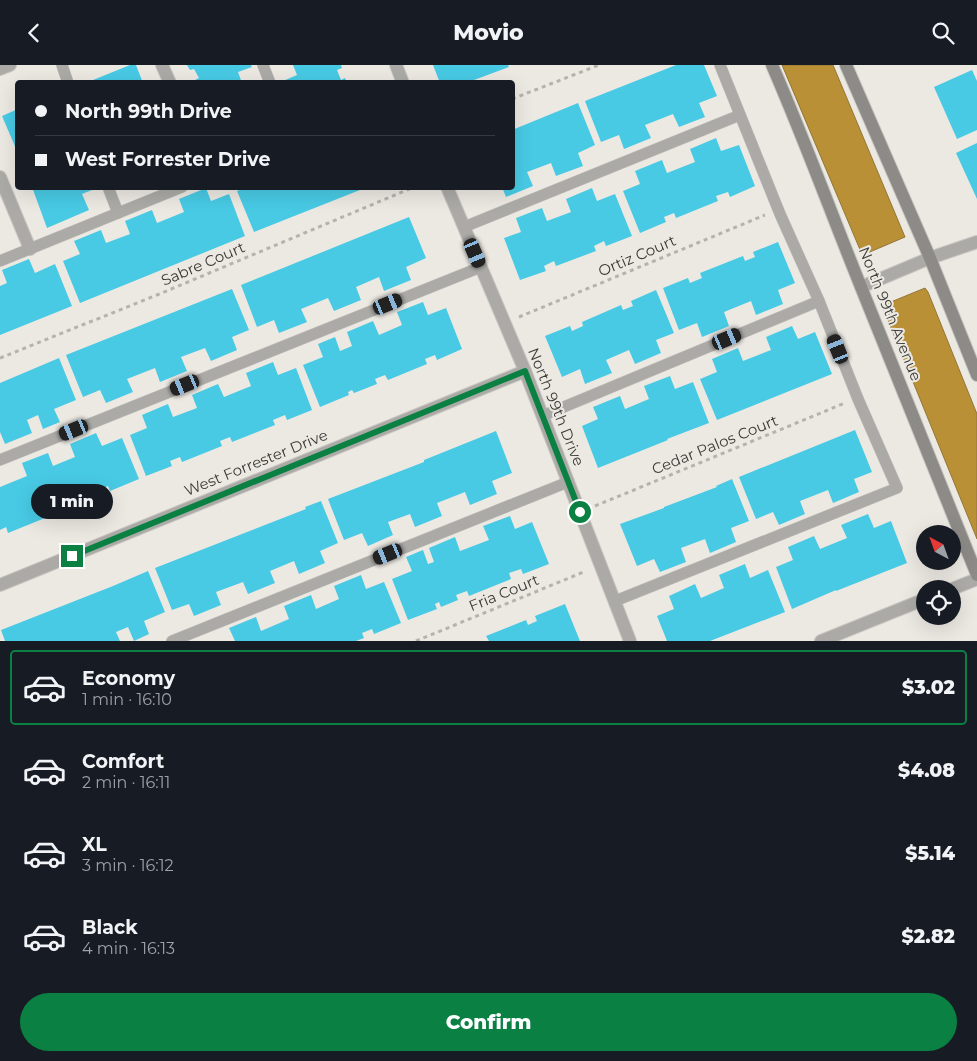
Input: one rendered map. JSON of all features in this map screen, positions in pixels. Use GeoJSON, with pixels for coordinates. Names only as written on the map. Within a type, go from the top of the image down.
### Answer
{"type":"FeatureCollection","features":[{"type":"Feature","properties":{"kind":"main road","name":"North 99th Avenue"},"geometry":{"type":"LineString","coordinates":[[772,65],[921,433],[977,577]]}},
{"type":"Feature","properties":{"kind":"main road"},"geometry":{"type":"LineString","coordinates":[[846,65],[930,258],[977,375]]}},
{"type":"Feature","properties":{"kind":"street"},"geometry":{"type":"LineString","coordinates":[[0,69],[10,65]]}},
{"type":"Feature","properties":{"kind":"street"},"geometry":{"type":"LineString","coordinates":[[162,65],[169,80]]}},
{"type":"Feature","properties":{"kind":"street"},"geometry":{"type":"LineString","coordinates":[[396,65],[402,80]]}},
{"type":"Feature","properties":{"kind":"street"},"geometry":{"type":"LineString","coordinates":[[0,177],[30,249]]}},
{"type":"Feature","properties":{"kind":"street","name":"North 99th Drive"},"geometry":{"type":"LineString","coordinates":[[449,190],[525,371],[630,641]]}},
{"type":"Feature","properties":{"kind":"street"},"geometry":{"type":"LineString","coordinates":[[861,287],[930,258],[977,242]]}},
{"type":"Feature","properties":{"kind":"street","name":"West Forrester Drive"},"geometry":{"type":"LineString","coordinates":[[0,585],[525,371]]}},
{"type":"Feature","properties":{"kind":"street"},"geometry":{"type":"LineString","coordinates":[[961,585],[977,577]]}},
{"type":"Feature","properties":{"kind":"street"},"geometry":{"type":"LineString","coordinates":[[821,641],[916,603]]}},
{"type":"Feature","properties":{"kind":"lane"},"geometry":{"type":"LineString","coordinates":[[62,65],[67,80]]}},
{"type":"Feature","properties":{"kind":"lane"},"geometry":{"type":"LineString","coordinates":[[263,65],[269,80]]}},
{"type":"Feature","properties":{"kind":"lane"},"geometry":{"type":"LineString","coordinates":[[615,601],[897,488],[720,65]]}},
{"type":"Feature","properties":{"kind":"lane"},"geometry":{"type":"LineString","coordinates":[[464,227],[740,115]]}},
{"type":"Feature","properties":{"kind":"lane"},"geometry":{"type":"LineString","coordinates":[[109,190],[118,213]]}},
{"type":"Feature","properties":{"kind":"lane"},"geometry":{"type":"LineString","coordinates":[[0,261],[175,190]]}},
{"type":"Feature","properties":{"kind":"lane"},"geometry":{"type":"LineString","coordinates":[[0,459],[481,267]]}},
{"type":"Feature","properties":{"kind":"lane"},"geometry":{"type":"LineString","coordinates":[[542,416],[819,301]]}},
{"type":"Feature","properties":{"kind":"lane"},"geometry":{"type":"LineString","coordinates":[[172,641],[568,482]]}},
{"type":"Feature","properties":{"kind":"path"},"geometry":{"type":"LineString","coordinates":[[515,98],[599,65]]}},
{"type":"Feature","properties":{"kind":"path","name":"Sabre Court"},"geometry":{"type":"LineString","coordinates":[[0,358],[158,295],[407,190]]}},
{"type":"Feature","properties":{"kind":"path","name":"Ortiz Court"},"geometry":{"type":"LineString","coordinates":[[505,323],[779,209]]}},
{"type":"Feature","properties":{"kind":"path","name":"Cedar Palos Court"},"geometry":{"type":"LineString","coordinates":[[580,512],[858,398]]}},
{"type":"Feature","properties":{"kind":"path","name":"Fria Court"},"geometry":{"type":"LineString","coordinates":[[416,641],[601,565]]}},
{"type":"Feature","properties":{"kind":"shaded area"},"geometry":{"type":"Polygon","coordinates":[[[782,65],[833,65],[905,237],[865,254],[861,252],[782,65]]]}},
{"type":"Feature","properties":{"kind":"shaded area"},"geometry":{"type":"Polygon","coordinates":[[[925,288],[977,414],[977,539],[883,308],[886,304],[925,288]]]}},
{"type":"Feature","properties":{"kind":"building"},"geometry":{"type":"Polygon","coordinates":[[[130,65],[136,65],[142,80],[93,80],[130,65]]]}},
{"type":"Feature","properties":{"kind":"building"},"geometry":{"type":"Polygon","coordinates":[[[187,65],[251,65],[252,67],[238,72],[241,80],[195,80],[199,78],[194,69],[190,70],[187,65]]]}},
{"type":"Feature","properties":{"kind":"building"},"geometry":{"type":"Polygon","coordinates":[[[293,65],[341,65],[342,68],[337,70],[341,80],[285,80],[297,75],[293,65]]]}},
{"type":"Feature","properties":{"kind":"building"},"geometry":{"type":"Polygon","coordinates":[[[433,65],[508,65],[509,67],[474,80],[439,80],[433,65]]]}},
{"type":"Feature","properties":{"kind":"building"},"geometry":{"type":"Polygon","coordinates":[[[676,65],[704,65],[717,96],[699,103],[705,117],[679,127],[673,114],[645,125],[651,138],[624,149],[619,135],[601,142],[585,101],[676,65]]]}},
{"type":"Feature","properties":{"kind":"building"},"geometry":{"type":"Polygon","coordinates":[[[972,70],[977,81],[977,130],[957,139],[934,87],[972,70]]]}},
{"type":"Feature","properties":{"kind":"building"},"geometry":{"type":"Polygon","coordinates":[[[578,103],[595,145],[578,153],[583,166],[556,176],[551,163],[527,172],[533,186],[506,197],[503,190],[515,190],[515,129],[578,103]]]}},
{"type":"Feature","properties":{"kind":"building"},"geometry":{"type":"Polygon","coordinates":[[[15,110],[15,146],[2,116],[15,110]]]}},
{"type":"Feature","properties":{"kind":"building"},"geometry":{"type":"Polygon","coordinates":[[[716,138],[721,151],[739,145],[755,186],[730,197],[728,192],[716,196],[718,201],[676,218],[674,213],[664,217],[666,222],[640,233],[623,191],[640,184],[635,171],[662,160],[667,173],[695,162],[690,149],[716,138]]]}},
{"type":"Feature","properties":{"kind":"building"},"geometry":{"type":"Polygon","coordinates":[[[977,143],[977,199],[956,153],[977,143]]]}},
{"type":"Feature","properties":{"kind":"building"},"geometry":{"type":"Polygon","coordinates":[[[592,188],[597,201],[615,194],[632,236],[606,246],[604,241],[594,246],[596,251],[556,266],[554,261],[544,266],[546,271],[520,280],[504,238],[521,232],[516,218],[542,208],[547,221],[571,212],[566,199],[592,188]]]}},
{"type":"Feature","properties":{"kind":"building"},"geometry":{"type":"Polygon","coordinates":[[[33,190],[92,190],[82,194],[89,210],[47,228],[33,190]]]}},
{"type":"Feature","properties":{"kind":"building"},"geometry":{"type":"Polygon","coordinates":[[[201,190],[207,190],[211,201],[229,194],[245,236],[80,303],[63,261],[80,254],[74,241],[101,230],[106,243],[130,234],[125,221],[152,210],[157,223],[184,212],[179,199],[201,190]]]}},
{"type":"Feature","properties":{"kind":"building"},"geometry":{"type":"Polygon","coordinates":[[[239,190],[360,190],[254,232],[237,191],[239,190]]]}},
{"type":"Feature","properties":{"kind":"building"},"geometry":{"type":"Polygon","coordinates":[[[409,217],[426,258],[406,267],[411,280],[384,291],[379,277],[356,287],[361,300],[334,311],[328,298],[301,309],[307,322],[279,333],[274,320],[257,327],[241,285],[409,217]]]}},
{"type":"Feature","properties":{"kind":"building"},"geometry":{"type":"Polygon","coordinates":[[[778,242],[795,283],[778,290],[783,304],[756,315],[751,301],[724,312],[729,326],[702,337],[697,323],[679,330],[663,288],[688,278],[690,283],[702,278],[700,273],[743,256],[745,261],[755,257],[753,252],[778,242]]]}},
{"type":"Feature","properties":{"kind":"building"},"geometry":{"type":"Polygon","coordinates":[[[29,259],[35,273],[55,264],[72,306],[0,335],[0,286],[7,283],[2,270],[29,259]]]}},
{"type":"Feature","properties":{"kind":"building"},"geometry":{"type":"Polygon","coordinates":[[[232,289],[249,330],[232,337],[237,350],[211,361],[205,348],[181,357],[187,371],[160,382],[155,368],[127,379],[133,392],[106,403],[100,390],[83,397],[66,355],[232,289]]]}},
{"type":"Feature","properties":{"kind":"building"},"geometry":{"type":"Polygon","coordinates":[[[656,290],[674,333],[656,340],[661,353],[635,364],[629,350],[606,360],[612,373],[585,384],[580,369],[562,377],[545,336],[570,326],[572,331],[583,326],[582,322],[621,305],[623,310],[633,306],[631,301],[656,290]]]}},
{"type":"Feature","properties":{"kind":"building"},"geometry":{"type":"Polygon","coordinates":[[[423,302],[428,315],[446,308],[462,349],[437,360],[435,355],[425,359],[427,364],[388,380],[385,375],[375,379],[377,384],[354,393],[352,390],[348,392],[349,395],[320,407],[303,365],[323,357],[318,344],[335,337],[340,351],[352,346],[347,332],[373,321],[379,335],[402,325],[397,312],[423,302]]]}},
{"type":"Feature","properties":{"kind":"building"},"geometry":{"type":"Polygon","coordinates":[[[792,326],[798,339],[815,332],[832,374],[717,420],[700,379],[717,372],[712,359],[738,348],[743,361],[771,350],[766,337],[792,326]]]}},
{"type":"Feature","properties":{"kind":"building"},"geometry":{"type":"Polygon","coordinates":[[[59,358],[76,400],[54,409],[60,422],[43,429],[38,415],[27,420],[32,433],[5,444],[0,432],[0,383],[59,358]]]}},
{"type":"Feature","properties":{"kind":"building"},"geometry":{"type":"Polygon","coordinates":[[[273,362],[278,375],[296,368],[312,410],[287,420],[285,415],[273,420],[275,425],[232,442],[230,437],[220,441],[222,446],[182,462],[180,457],[170,461],[172,466],[146,476],[130,435],[147,428],[142,415],[168,404],[173,417],[197,408],[192,395],[218,384],[224,397],[251,386],[246,373],[273,362]]]}},
{"type":"Feature","properties":{"kind":"building"},"geometry":{"type":"Polygon","coordinates":[[[670,376],[675,389],[693,382],[709,423],[598,468],[582,426],[598,419],[593,407],[620,396],[625,409],[649,399],[644,386],[670,376]]]}},
{"type":"Feature","properties":{"kind":"building"},"geometry":{"type":"Polygon","coordinates":[[[855,430],[872,472],[854,479],[859,492],[833,503],[828,490],[800,501],[805,514],[779,525],[773,512],[756,519],[739,477],[855,430]]]}},
{"type":"Feature","properties":{"kind":"building"},"geometry":{"type":"Polygon","coordinates":[[[496,431],[512,473],[492,481],[497,494],[470,505],[465,492],[437,503],[442,516],[415,527],[410,514],[388,522],[393,535],[368,546],[362,533],[344,540],[328,499],[424,462],[424,460],[496,431]]]}},
{"type":"Feature","properties":{"kind":"building"},"geometry":{"type":"Polygon","coordinates":[[[96,433],[102,446],[122,438],[139,479],[110,491],[108,486],[97,491],[98,496],[63,510],[60,505],[48,510],[50,516],[8,533],[6,527],[0,530],[0,487],[27,476],[22,463],[48,453],[53,466],[75,457],[70,444],[96,433]]]}},
{"type":"Feature","properties":{"kind":"building"},"geometry":{"type":"Polygon","coordinates":[[[732,479],[749,521],[731,528],[736,542],[710,553],[705,539],[681,548],[686,562],[660,572],[654,559],[637,566],[620,524],[717,487],[732,479]]]}},
{"type":"Feature","properties":{"kind":"building"},"geometry":{"type":"Polygon","coordinates":[[[321,501],[338,543],[320,551],[325,563],[299,574],[294,561],[270,571],[275,583],[248,594],[243,582],[216,592],[221,605],[194,616],[189,604],[172,610],[155,568],[306,509],[305,507],[321,501]]]}},
{"type":"Feature","properties":{"kind":"building"},"geometry":{"type":"Polygon","coordinates":[[[868,514],[874,528],[891,521],[907,563],[792,609],[776,567],[793,560],[788,547],[814,536],[820,549],[847,538],[841,525],[868,514]]]}},
{"type":"Feature","properties":{"kind":"building"},"geometry":{"type":"Polygon","coordinates":[[[510,516],[515,529],[532,522],[549,564],[523,574],[521,569],[509,573],[511,579],[469,596],[467,591],[456,595],[458,600],[441,607],[439,602],[435,604],[437,609],[408,620],[392,579],[412,571],[406,557],[423,550],[428,564],[434,562],[429,548],[455,537],[460,551],[489,540],[483,526],[510,516]]]}},
{"type":"Feature","properties":{"kind":"building"},"geometry":{"type":"Polygon","coordinates":[[[745,564],[750,578],[768,570],[785,612],[710,641],[667,641],[657,616],[674,609],[669,596],[695,584],[701,598],[724,588],[719,575],[745,564]]]}},
{"type":"Feature","properties":{"kind":"building"},"geometry":{"type":"Polygon","coordinates":[[[148,571],[165,612],[144,621],[149,634],[134,641],[128,627],[116,632],[120,641],[5,641],[1,630],[148,571]]]}},
{"type":"Feature","properties":{"kind":"building"},"geometry":{"type":"Polygon","coordinates":[[[361,575],[366,589],[384,582],[401,623],[374,634],[372,629],[362,633],[364,638],[356,641],[235,641],[229,628],[256,617],[261,631],[289,619],[284,606],[311,595],[316,609],[339,599],[334,586],[361,575]]]}},
{"type":"Feature","properties":{"kind":"building"},"geometry":{"type":"Polygon","coordinates":[[[565,604],[580,641],[489,641],[486,636],[526,620],[528,625],[537,621],[535,616],[565,604]]]}},
{"type":"Feature","properties":{"kind":"route"},"geometry":{"type":"LineString","coordinates":[[72,556],[525,371],[580,512]]}}]}
